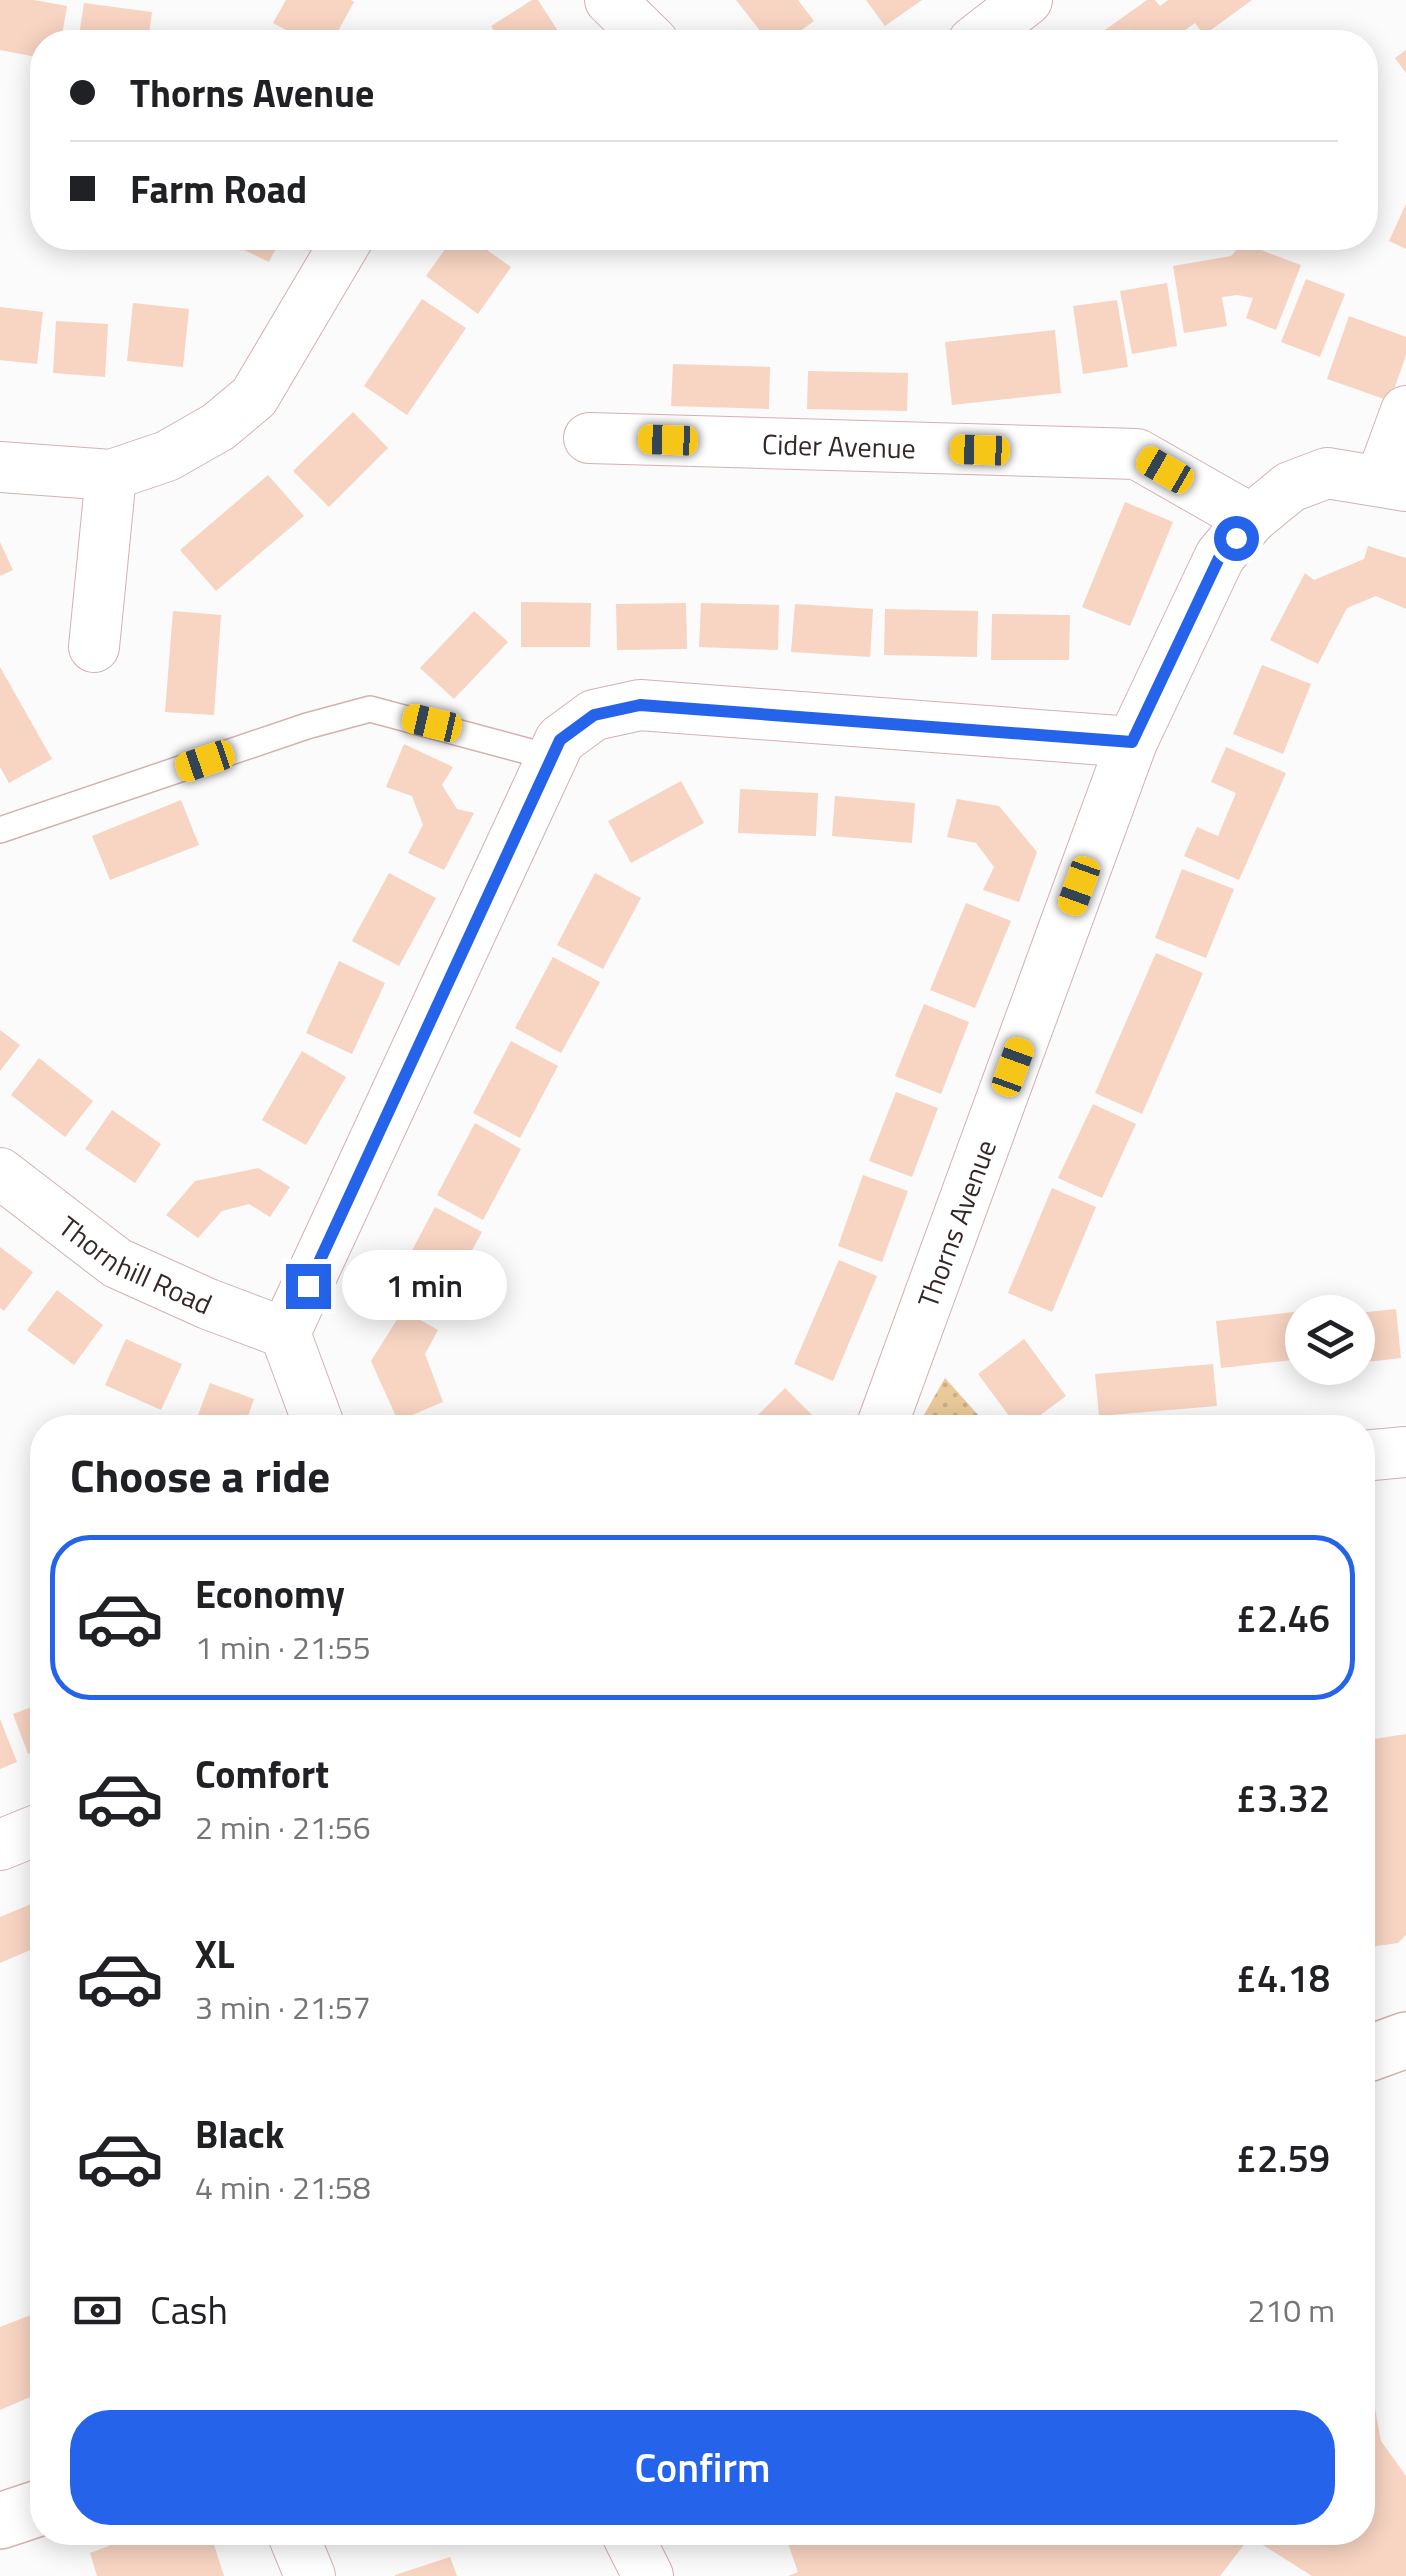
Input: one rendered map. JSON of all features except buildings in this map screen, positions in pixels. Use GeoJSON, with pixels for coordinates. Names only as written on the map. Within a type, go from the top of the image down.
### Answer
{"type":"FeatureCollection","features":[{"type":"Feature","properties":{"kind":"main road"},"geometry":{"type":"LineString","coordinates":[[1375,2051],[1406,2040]]}},
{"type":"Feature","properties":{"kind":"main road"},"geometry":{"type":"LineString","coordinates":[[0,2522],[30,2511]]}},
{"type":"Feature","properties":{"kind":"street"},"geometry":{"type":"LineString","coordinates":[[610,0],[641,30]]}},
{"type":"Feature","properties":{"kind":"street"},"geometry":{"type":"LineString","coordinates":[[989,30],[1028,0]]}},
{"type":"Feature","properties":{"kind":"street"},"geometry":{"type":"LineString","coordinates":[[0,467],[110,474],[167,456],[218,426],[254,397],[341,250]]}},
{"type":"Feature","properties":{"kind":"street"},"geometry":{"type":"LineString","coordinates":[[1393,483],[1406,411]]}},
{"type":"Feature","properties":{"kind":"street","name":"Cider Avenue"},"geometry":{"type":"LineString","coordinates":[[590,438],[1137,454],[1251,519]]}},
{"type":"Feature","properties":{"kind":"street","name":"Thorns Avenue"},"geometry":{"type":"LineString","coordinates":[[886,1415],[1132,742],[1220,556],[1251,519],[1290,486],[1327,473],[1393,483]]}},
{"type":"Feature","properties":{"kind":"street"},"geometry":{"type":"LineString","coordinates":[[94,647],[110,474]]}},
{"type":"Feature","properties":{"kind":"street"},"geometry":{"type":"LineString","coordinates":[[315,1415],[285,1333],[560,740],[594,715],[640,705],[1132,742]]}},
{"type":"Feature","properties":{"kind":"street","name":"Thornhill Road"},"geometry":{"type":"LineString","coordinates":[[0,1173],[117,1263],[285,1333]]}},
{"type":"Feature","properties":{"kind":"street"},"geometry":{"type":"LineString","coordinates":[[1375,1455],[1406,1452]]}},
{"type":"Feature","properties":{"kind":"street"},"geometry":{"type":"LineString","coordinates":[[0,1845],[30,1833]]}},
{"type":"Feature","properties":{"kind":"street"},"geometry":{"type":"LineString","coordinates":[[297,2545],[310,2576]]}},
{"type":"Feature","properties":{"kind":"street"},"geometry":{"type":"LineString","coordinates":[[632,2545],[648,2576]]}},
{"type":"Feature","properties":{"kind":"lane"},"geometry":{"type":"LineString","coordinates":[[0,830],[308,726],[370,709],[552,758]]}},
{"type":"Feature","properties":{"kind":"shaded area"},"geometry":{"type":"Polygon","coordinates":[[[945,1378],[978,1415],[924,1415],[945,1378]]]}},
{"type":"Feature","properties":{"kind":"route"},"geometry":{"type":"LineString","coordinates":[[308,1286],[560,740],[594,715],[640,705],[1132,742],[1220,556],[1236,538]]}}]}
